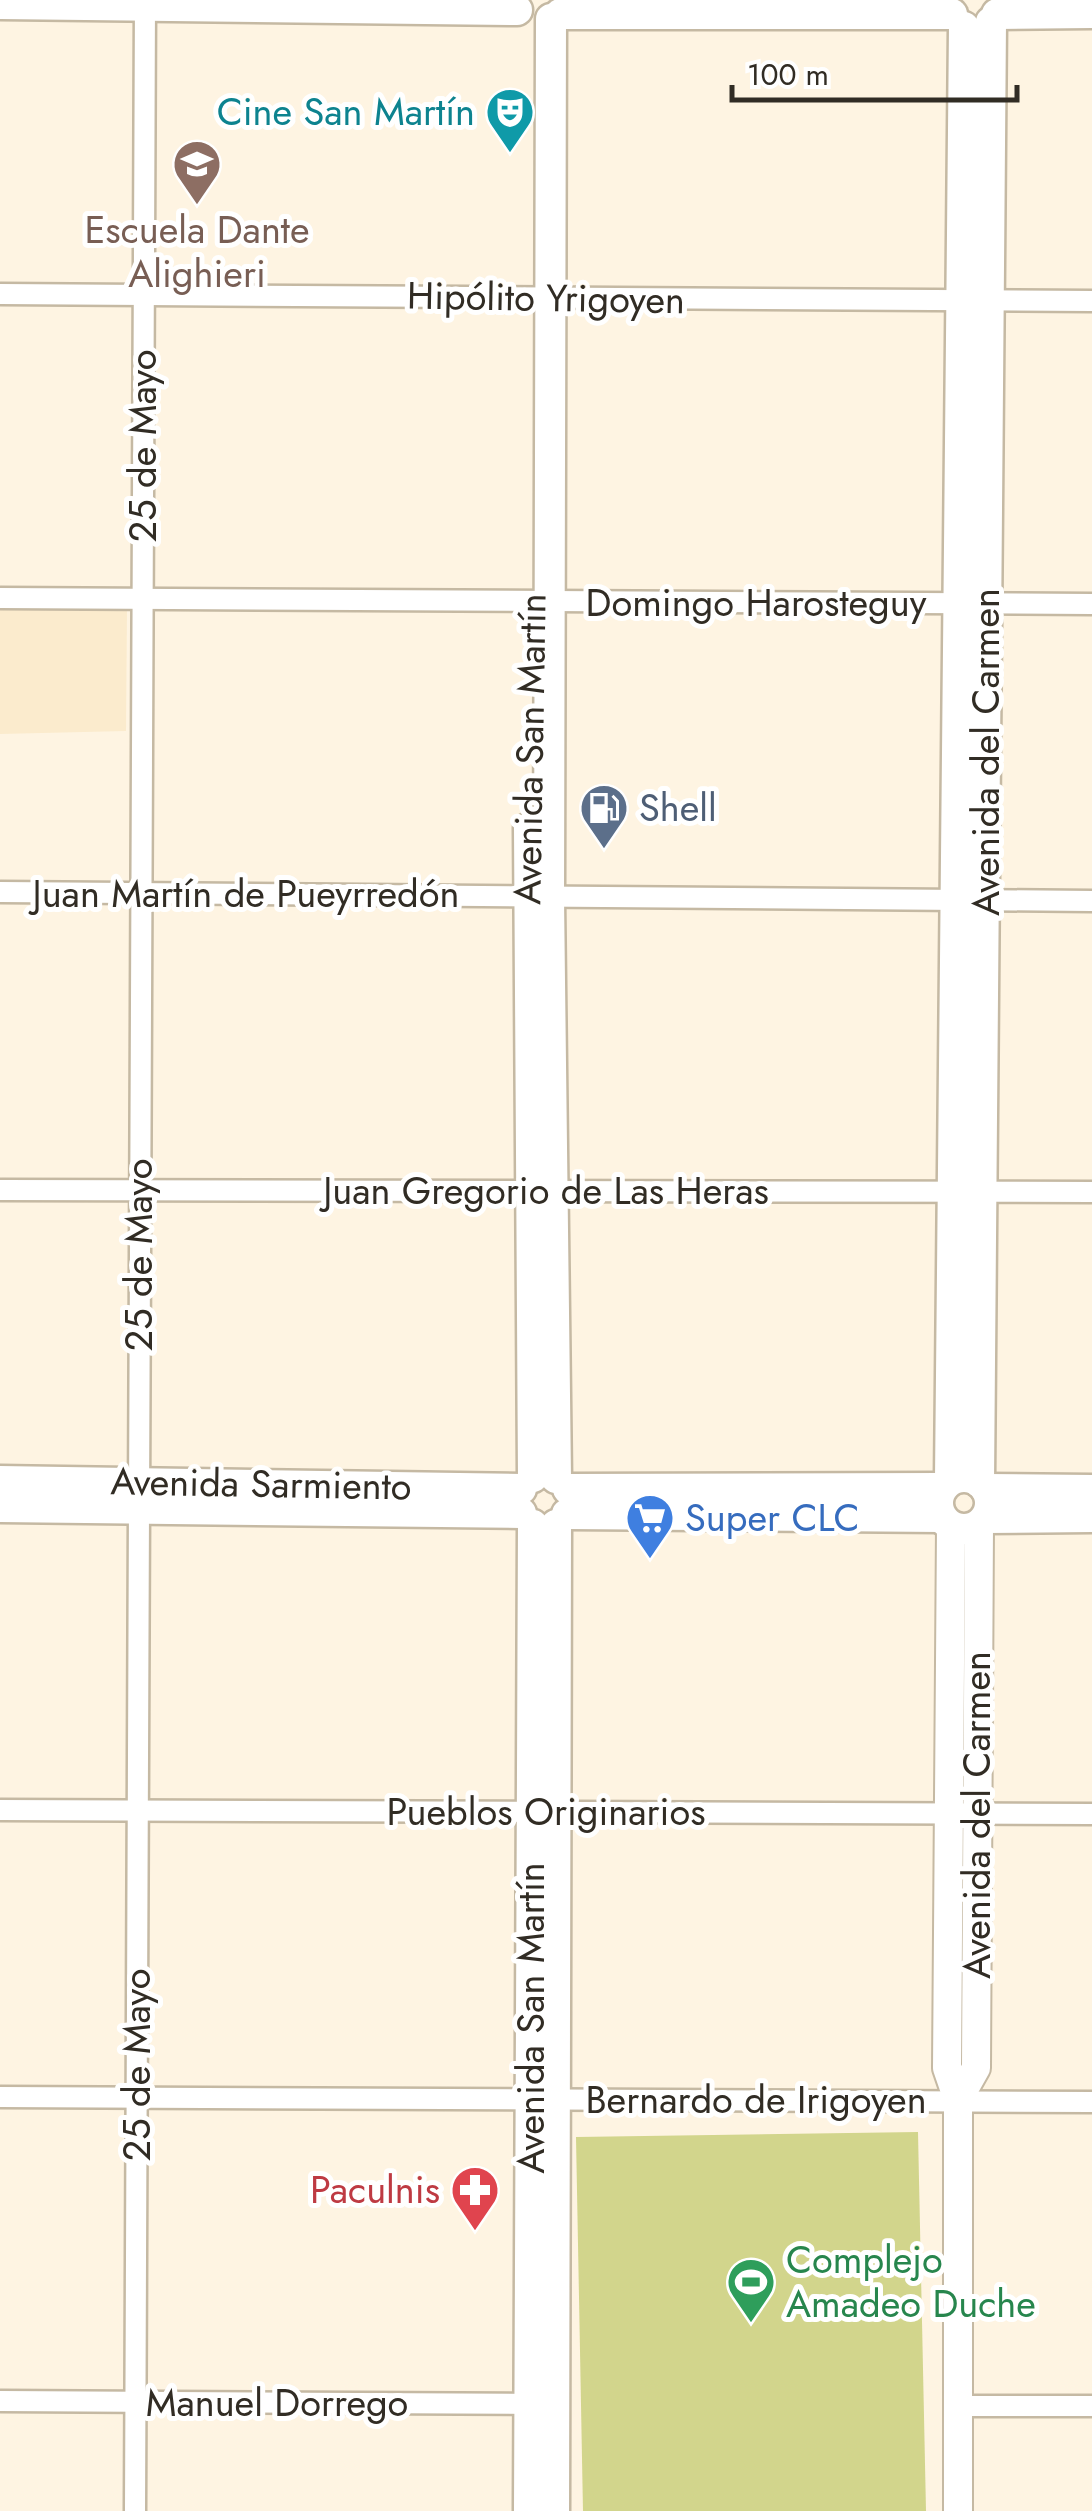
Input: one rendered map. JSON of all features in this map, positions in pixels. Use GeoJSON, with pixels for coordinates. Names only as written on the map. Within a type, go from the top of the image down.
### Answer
{"type":"FeatureCollection","features":[{"type":"Feature","properties":{"kind":"main road"},"geometry":{"type":"LineString","coordinates":[[0,4],[145,2],[540,10],[1092,13]]}},
{"type":"Feature","properties":{"kind":"main road","name":"Avenida San Martín"},"geometry":{"type":"LineString","coordinates":[[540,10],[538,897],[544,1191],[542,2404],[554,2511]]}},
{"type":"Feature","properties":{"kind":"main road","name":"Avenida del Carmen"},"geometry":{"type":"LineString","coordinates":[[968,1191],[955,900],[971,603],[976,13]]}},
{"type":"Feature","properties":{"kind":"main road","name":"Avenida del Carmen"},"geometry":{"type":"LineString","coordinates":[[964,1503],[968,1191],[986,900],[971,603]]}},
{"type":"Feature","properties":{"kind":"main road","name":"Avenida Sarmiento"},"geometry":{"type":"LineString","coordinates":[[0,1481],[139,1495],[964,1503],[1092,1517]]}},
{"type":"Feature","properties":{"kind":"main road","name":"Avenida Sarmiento"},"geometry":{"type":"LineString","coordinates":[[964,1503],[1092,1490]]}},
{"type":"Feature","properties":{"kind":"main road","name":"Avenida Sarmiento"},"geometry":{"type":"LineString","coordinates":[[0,1507],[139,1495]]}},
{"type":"Feature","properties":{"kind":"main road","name":"Avenida San Martín"},"geometry":{"type":"LineString","coordinates":[[528,2511],[542,2404]]}},
{"type":"Feature","properties":{"kind":"street","name":"25 de Mayo"},"geometry":{"type":"LineString","coordinates":[[135,2511],[145,2]]}},
{"type":"Feature","properties":{"kind":"street","name":"Hipólito Yrigoyen"},"geometry":{"type":"LineString","coordinates":[[0,294],[1092,301]]}},
{"type":"Feature","properties":{"kind":"street","name":"Domingo Harosteguy"},"geometry":{"type":"LineString","coordinates":[[0,598],[1092,604]]}},
{"type":"Feature","properties":{"kind":"street","name":"Juan Martín de Pueyrredón"},"geometry":{"type":"LineString","coordinates":[[0,892],[1092,900]]}},
{"type":"Feature","properties":{"kind":"street","name":"Juan Gregorio de Las Heras"},"geometry":{"type":"LineString","coordinates":[[0,1190],[1092,1192]]}},
{"type":"Feature","properties":{"kind":"street","name":"Avenida del Carmen"},"geometry":{"type":"LineString","coordinates":[[958,2511],[958,2100],[947,2068],[949,1814],[964,1503]]}},
{"type":"Feature","properties":{"kind":"street","name":"Avenida del Carmen"},"geometry":{"type":"LineString","coordinates":[[958,2100],[976,2068],[978,1814],[964,1503]]}},
{"type":"Feature","properties":{"kind":"street","name":"Pueblos Originarios"},"geometry":{"type":"LineString","coordinates":[[0,1810],[1092,1814]]}},
{"type":"Feature","properties":{"kind":"street","name":"Bernardo de Irigoyen"},"geometry":{"type":"LineString","coordinates":[[0,2097],[1092,2102]]}},
{"type":"Feature","properties":{"kind":"street","name":"Manuel Dorrego"},"geometry":{"type":"LineString","coordinates":[[0,2402],[542,2404]]}},
{"type":"Feature","properties":{"kind":"street"},"geometry":{"type":"LineString","coordinates":[[959,2406],[1092,2406]]}},
{"type":"Feature","properties":{"kind":"shaded area"},"geometry":{"type":"Polygon","coordinates":[[[127,609],[126,731],[0,734],[0,610],[127,609]]]}},
{"type":"Feature","properties":{"kind":"green space","name":"Complejo Amadeo Duche"},"geometry":{"type":"Polygon","coordinates":[[[918,2132],[926,2511],[583,2511],[576,2137],[918,2132]]]}},
{"type":"Feature","properties":{"kind":"place","name":"Cine San Martín"},"geometry":{"type":"Point","coordinates":[510,154]}},
{"type":"Feature","properties":{"kind":"place","name":"Escuela Dante Alighieri"},"geometry":{"type":"Point","coordinates":[197,206]}},
{"type":"Feature","properties":{"kind":"place","name":"Shell"},"geometry":{"type":"Point","coordinates":[604,850]}},
{"type":"Feature","properties":{"kind":"place","name":"Super CLC"},"geometry":{"type":"Point","coordinates":[650,1560]}},
{"type":"Feature","properties":{"kind":"place","name":"Paculnis"},"geometry":{"type":"Point","coordinates":[475,2232]}},
{"type":"Feature","properties":{"kind":"place","name":"Complejo Amadeo Duche"},"geometry":{"type":"Point","coordinates":[751,2324]}}]}
